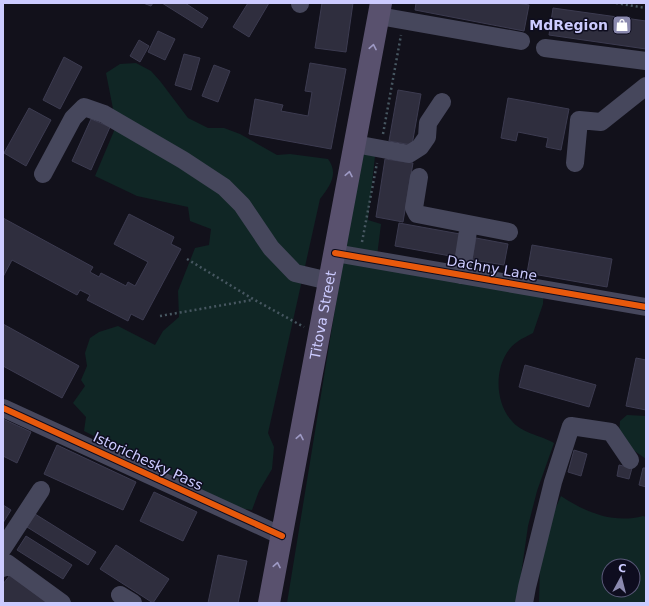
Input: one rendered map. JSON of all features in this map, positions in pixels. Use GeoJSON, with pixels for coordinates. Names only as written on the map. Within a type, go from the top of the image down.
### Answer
{"type":"FeatureCollection","features":[{"type":"Feature","properties":{"kind":"main road","name":"Titova Street"},"geometry":{"type":"LineString","coordinates":[[269,603],[380,9]]}},
{"type":"Feature","properties":{"kind":"street"},"geometry":{"type":"LineString","coordinates":[[380,9],[404,20],[521,41]]}},
{"type":"Feature","properties":{"kind":"street"},"geometry":{"type":"LineString","coordinates":[[545,48],[646,61]]}},
{"type":"Feature","properties":{"kind":"street"},"geometry":{"type":"LineString","coordinates":[[575,163],[580,120],[601,122],[646,86]]}},
{"type":"Feature","properties":{"kind":"street"},"geometry":{"type":"LineString","coordinates":[[355,144],[409,154],[420,147],[427,137],[428,123],[442,102]]}},
{"type":"Feature","properties":{"kind":"street"},"geometry":{"type":"LineString","coordinates":[[43,174],[73,118],[84,107],[104,114],[182,160],[224,187],[242,205],[271,248],[295,272],[329,281]]}},
{"type":"Feature","properties":{"kind":"street"},"geometry":{"type":"LineString","coordinates":[[419,177],[414,208],[417,214],[509,232]]}},
{"type":"Feature","properties":{"kind":"street"},"geometry":{"type":"LineString","coordinates":[[461,275],[469,225]]}},
{"type":"Feature","properties":{"kind":"street","name":"Dachny Lane"},"geometry":{"type":"LineString","coordinates":[[335,253],[646,306]]}},
{"type":"Feature","properties":{"kind":"street","name":"Istorichesky Pass"},"geometry":{"type":"LineString","coordinates":[[3,408],[282,536]]}},
{"type":"Feature","properties":{"kind":"street"},"geometry":{"type":"LineString","coordinates":[[524,603],[553,482],[571,426],[611,432],[630,460]]}},
{"type":"Feature","properties":{"kind":"street"},"geometry":{"type":"LineString","coordinates":[[3,548],[41,490]]}},
{"type":"Feature","properties":{"kind":"street"},"geometry":{"type":"LineString","coordinates":[[3,568],[7,563],[62,603]]}},
{"type":"Feature","properties":{"kind":"path"},"geometry":{"type":"LineString","coordinates":[[616,3],[646,8]]}},
{"type":"Feature","properties":{"kind":"path"},"geometry":{"type":"LineString","coordinates":[[362,244],[404,20]]}},
{"type":"Feature","properties":{"kind":"path"},"geometry":{"type":"LineString","coordinates":[[187,259],[253,300],[304,327]]}},
{"type":"Feature","properties":{"kind":"path"},"geometry":{"type":"LineString","coordinates":[[160,316],[253,300]]}},
{"type":"Feature","properties":{"kind":"green space"},"geometry":{"type":"Polygon","coordinates":[[[136,63],[151,71],[188,118],[208,128],[224,128],[240,134],[277,155],[290,154],[328,159],[333,170],[330,185],[320,199],[268,433],[274,447],[272,469],[259,491],[252,510],[237,508],[84,431],[86,417],[73,403],[85,386],[81,380],[87,366],[85,353],[90,338],[99,332],[118,326],[155,345],[163,331],[179,317],[178,291],[195,248],[209,245],[211,229],[190,221],[188,207],[137,196],[95,176],[114,131],[115,119],[106,73],[120,64],[136,63]]]}},
{"type":"Feature","properties":{"kind":"green space"},"geometry":{"type":"Polygon","coordinates":[[[363,154],[375,156],[368,220],[381,224],[377,256],[544,283],[543,304],[533,333],[509,349],[500,368],[499,391],[505,412],[520,428],[554,443],[537,491],[528,526],[517,603],[287,603],[359,162],[363,154]]]}},
{"type":"Feature","properties":{"kind":"green space"},"geometry":{"type":"Polygon","coordinates":[[[627,415],[646,416],[646,459],[626,445],[619,435],[620,421],[627,415]]]}},
{"type":"Feature","properties":{"kind":"green space"},"geometry":{"type":"Polygon","coordinates":[[[561,496],[580,507],[600,515],[621,518],[646,517],[646,603],[539,603],[540,565],[547,527],[561,496]]]}},
{"type":"Feature","properties":{"kind":"building"},"geometry":{"type":"Polygon","coordinates":[[[143,3],[153,3],[151,6],[143,3]]]}},
{"type":"Feature","properties":{"kind":"building"},"geometry":{"type":"Polygon","coordinates":[[[162,3],[185,3],[208,18],[202,28],[162,3]]]}},
{"type":"Feature","properties":{"kind":"building"},"geometry":{"type":"Polygon","coordinates":[[[248,3],[269,3],[249,37],[233,27],[248,3]]]}},
{"type":"Feature","properties":{"kind":"building"},"geometry":{"type":"Polygon","coordinates":[[[322,3],[353,3],[346,52],[315,48],[322,3]]]}},
{"type":"Feature","properties":{"kind":"building"},"geometry":{"type":"Polygon","coordinates":[[[416,3],[517,3],[529,5],[524,31],[415,10],[416,3]]]}},
{"type":"Feature","properties":{"kind":"building"},"geometry":{"type":"Polygon","coordinates":[[[553,8],[646,21],[646,49],[549,35],[553,8]]]}},
{"type":"Feature","properties":{"kind":"building"},"geometry":{"type":"Polygon","coordinates":[[[158,31],[175,39],[165,60],[148,52],[158,31]]]}},
{"type":"Feature","properties":{"kind":"building"},"geometry":{"type":"Polygon","coordinates":[[[139,40],[149,46],[140,62],[130,56],[139,40]]]}},
{"type":"Feature","properties":{"kind":"building"},"geometry":{"type":"Polygon","coordinates":[[[184,54],[200,58],[191,90],[175,85],[184,54]]]}},
{"type":"Feature","properties":{"kind":"building"},"geometry":{"type":"Polygon","coordinates":[[[64,57],[82,67],[60,109],[43,100],[64,57]]]}},
{"type":"Feature","properties":{"kind":"building"},"geometry":{"type":"Polygon","coordinates":[[[310,63],[346,69],[331,149],[249,134],[255,99],[283,105],[281,111],[308,116],[312,92],[305,91],[310,63]]]}},
{"type":"Feature","properties":{"kind":"building"},"geometry":{"type":"Polygon","coordinates":[[[214,65],[230,71],[218,102],[202,96],[214,65]]]}},
{"type":"Feature","properties":{"kind":"building"},"geometry":{"type":"Polygon","coordinates":[[[398,90],[421,94],[412,145],[389,141],[398,90]]]}},
{"type":"Feature","properties":{"kind":"building"},"geometry":{"type":"Polygon","coordinates":[[[508,98],[569,109],[561,150],[546,147],[548,138],[518,132],[516,141],[501,138],[508,98]]]}},
{"type":"Feature","properties":{"kind":"building"},"geometry":{"type":"Polygon","coordinates":[[[29,108],[51,120],[26,166],[4,153],[29,108]]]}},
{"type":"Feature","properties":{"kind":"building"},"geometry":{"type":"Polygon","coordinates":[[[91,119],[110,127],[91,170],[72,161],[91,119]]]}},
{"type":"Feature","properties":{"kind":"building"},"geometry":{"type":"Polygon","coordinates":[[[385,159],[413,163],[403,222],[376,217],[385,159]]]}},
{"type":"Feature","properties":{"kind":"building"},"geometry":{"type":"Polygon","coordinates":[[[129,214],[174,237],[171,244],[181,249],[143,320],[131,314],[128,321],[87,300],[90,295],[80,290],[77,295],[12,260],[3,277],[3,218],[93,267],[90,272],[99,277],[101,273],[126,286],[128,282],[135,286],[148,262],[114,244],[129,214]]]}},
{"type":"Feature","properties":{"kind":"building"},"geometry":{"type":"Polygon","coordinates":[[[399,223],[460,234],[456,257],[395,246],[399,223]]]}},
{"type":"Feature","properties":{"kind":"building"},"geometry":{"type":"Polygon","coordinates":[[[476,238],[508,244],[504,265],[472,260],[476,238]]]}},
{"type":"Feature","properties":{"kind":"building"},"geometry":{"type":"Polygon","coordinates":[[[532,245],[612,259],[607,287],[527,273],[532,245]]]}},
{"type":"Feature","properties":{"kind":"building"},"geometry":{"type":"Polygon","coordinates":[[[3,324],[79,366],[62,398],[3,366],[3,324]]]}},
{"type":"Feature","properties":{"kind":"building"},"geometry":{"type":"Polygon","coordinates":[[[636,358],[646,360],[646,410],[626,406],[636,358]]]}},
{"type":"Feature","properties":{"kind":"building"},"geometry":{"type":"Polygon","coordinates":[[[525,365],[596,385],[589,407],[519,387],[525,365]]]}},
{"type":"Feature","properties":{"kind":"building"},"geometry":{"type":"Polygon","coordinates":[[[3,419],[31,432],[17,463],[3,456],[3,419]]]}},
{"type":"Feature","properties":{"kind":"building"},"geometry":{"type":"Polygon","coordinates":[[[57,445],[136,482],[123,510],[44,474],[57,445]]]}},
{"type":"Feature","properties":{"kind":"building"},"geometry":{"type":"Polygon","coordinates":[[[574,450],[587,454],[581,476],[568,472],[574,450]]]}},
{"type":"Feature","properties":{"kind":"building"},"geometry":{"type":"Polygon","coordinates":[[[619,465],[632,468],[629,479],[617,476],[619,465]]]}},
{"type":"Feature","properties":{"kind":"building"},"geometry":{"type":"Polygon","coordinates":[[[643,468],[646,468],[646,487],[639,485],[643,468]]]}},
{"type":"Feature","properties":{"kind":"building"},"geometry":{"type":"Polygon","coordinates":[[[154,492],[197,512],[183,541],[140,521],[154,492]]]}},
{"type":"Feature","properties":{"kind":"building"},"geometry":{"type":"Polygon","coordinates":[[[3,505],[11,510],[3,523],[3,505]]]}},
{"type":"Feature","properties":{"kind":"building"},"geometry":{"type":"Polygon","coordinates":[[[35,514],[96,552],[88,565],[27,527],[35,514]]]}},
{"type":"Feature","properties":{"kind":"building"},"geometry":{"type":"Polygon","coordinates":[[[26,536],[72,565],[63,579],[17,550],[26,536]]]}},
{"type":"Feature","properties":{"kind":"building"},"geometry":{"type":"Polygon","coordinates":[[[116,545],[169,579],[153,603],[100,569],[116,545]]]}},
{"type":"Feature","properties":{"kind":"building"},"geometry":{"type":"Polygon","coordinates":[[[218,555],[247,561],[238,603],[208,603],[218,555]]]}},
{"type":"Feature","properties":{"kind":"building"},"geometry":{"type":"Polygon","coordinates":[[[10,575],[47,603],[3,603],[3,584],[10,575]]]}},
{"type":"Feature","properties":{"kind":"cycle path"},"geometry":{"type":"LineString","coordinates":[[335,253],[646,307]]}},
{"type":"Feature","properties":{"kind":"cycle path"},"geometry":{"type":"LineString","coordinates":[[3,408],[282,536]]}},
{"type":"Feature","properties":{"kind":"place","name":"MdRegion"},"geometry":{"type":"Point","coordinates":[622,25]}}]}
